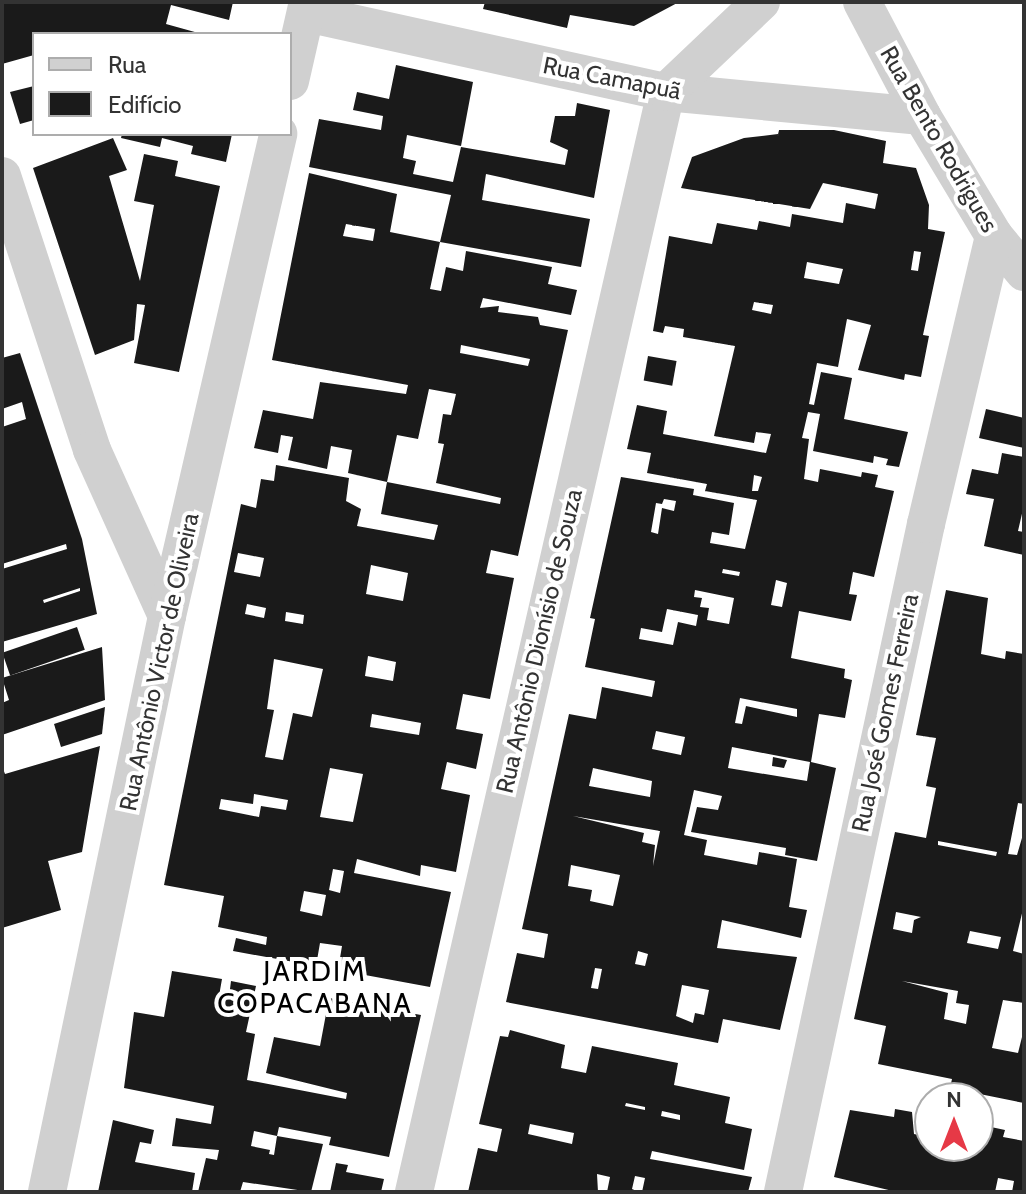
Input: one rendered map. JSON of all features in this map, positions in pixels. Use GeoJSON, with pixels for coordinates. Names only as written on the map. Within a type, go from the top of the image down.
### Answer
{"type":"FeatureCollection","features":[{"type":"Feature","properties":{"kind":"street"},"geometry":{"type":"LineString","coordinates":[[666,92],[761,2]]}},
{"type":"Feature","properties":{"kind":"street","name":"Rua Bento Rodrigues"},"geometry":{"type":"LineString","coordinates":[[862,2],[922,116],[994,236],[1024,272]]}},
{"type":"Feature","properties":{"kind":"street"},"geometry":{"type":"LineString","coordinates":[[292,72],[307,7]]}},
{"type":"Feature","properties":{"kind":"street","name":"Rua Camapuã"},"geometry":{"type":"LineString","coordinates":[[307,7],[666,92],[922,116]]}},
{"type":"Feature","properties":{"kind":"street","name":"Rua Antônio Dionísio de Souza"},"geometry":{"type":"LineString","coordinates":[[414,1192],[666,92]]}},
{"type":"Feature","properties":{"kind":"street","name":"Rua Antônio Victor de Oliveira"},"geometry":{"type":"LineString","coordinates":[[47,1192],[167,616],[278,136]]}},
{"type":"Feature","properties":{"kind":"street"},"geometry":{"type":"LineString","coordinates":[[2,176],[92,450],[167,616]]}},
{"type":"Feature","properties":{"kind":"street","name":"Rua José Gomes Ferreira"},"geometry":{"type":"LineString","coordinates":[[783,1192],[926,524],[994,236]]}},
{"type":"Feature","properties":{"kind":"building"},"geometry":{"type":"Polygon","coordinates":[[[2,2],[233,2],[229,20],[171,5],[166,24],[195,32],[32,32],[32,56],[2,64],[2,2]]]}},
{"type":"Feature","properties":{"kind":"building"},"geometry":{"type":"Polygon","coordinates":[[[485,2],[679,2],[634,26],[570,15],[567,28],[483,9],[485,2]]]}},
{"type":"Feature","properties":{"kind":"building"},"geometry":{"type":"Polygon","coordinates":[[[396,65],[473,82],[461,146],[407,135],[403,158],[416,161],[413,174],[453,182],[461,147],[565,165],[568,150],[550,142],[555,116],[575,116],[577,103],[610,110],[594,198],[486,174],[482,200],[590,219],[581,267],[440,242],[451,195],[309,167],[319,119],[381,130],[383,116],[353,110],[357,92],[389,99],[396,65]]]}},
{"type":"Feature","properties":{"kind":"building"},"geometry":{"type":"Polygon","coordinates":[[[32,86],[32,121],[20,124],[10,92],[32,86]]]}},
{"type":"Feature","properties":{"kind":"building"},"geometry":{"type":"Polygon","coordinates":[[[779,130],[834,130],[886,141],[883,163],[916,168],[929,205],[928,229],[945,232],[923,335],[929,336],[921,377],[905,374],[904,380],[858,370],[871,325],[847,319],[838,367],[817,363],[809,404],[814,405],[821,372],[852,378],[844,419],[908,432],[899,467],[886,465],[888,459],[874,456],[873,463],[813,451],[820,414],[808,412],[802,438],[809,439],[804,479],[818,482],[820,469],[861,477],[862,472],[878,475],[875,487],[894,491],[874,577],[853,572],[849,594],[857,595],[851,621],[799,611],[791,658],[845,669],[844,678],[852,680],[845,718],[819,714],[811,762],[836,768],[817,861],[785,855],[786,848],[691,832],[697,807],[718,810],[722,796],[694,790],[684,835],[707,840],[704,855],[757,865],[759,852],[797,859],[789,907],[807,910],[801,938],[722,920],[717,948],[797,957],[780,1030],[723,1019],[718,1043],[506,1002],[517,953],[544,958],[548,934],[522,929],[569,714],[596,719],[602,687],[652,697],[655,681],[585,667],[595,619],[590,618],[621,477],[694,489],[693,495],[734,503],[729,535],[712,532],[710,543],[745,549],[757,500],[705,491],[707,484],[647,473],[651,453],[627,449],[637,405],[667,411],[663,434],[766,453],[771,434],[756,432],[754,443],[714,436],[735,346],[683,337],[684,329],[665,326],[663,333],[653,331],[669,236],[712,244],[717,223],[757,230],[759,221],[790,227],[792,214],[843,223],[846,203],[875,209],[878,194],[823,183],[810,209],[681,188],[692,157],[744,138],[778,134],[779,130]],[[914,251],[911,270],[918,271],[921,252],[914,251]],[[807,262],[804,278],[839,284],[843,269],[807,262]],[[754,302],[752,310],[771,314],[773,305],[754,302]],[[754,475],[752,491],[758,491],[762,477],[754,475]],[[664,499],[662,504],[656,503],[651,532],[658,534],[662,508],[674,511],[676,501],[664,499]],[[723,569],[722,573],[739,576],[740,572],[723,569]],[[776,580],[771,605],[782,607],[787,583],[776,580]],[[695,590],[694,597],[702,598],[700,607],[709,608],[707,620],[729,624],[734,598],[695,590]],[[667,609],[662,632],[641,628],[639,639],[673,645],[678,622],[696,626],[698,615],[667,609]],[[740,698],[735,723],[742,724],[746,706],[797,717],[797,709],[740,698]],[[656,731],[652,749],[681,755],[685,737],[656,731]],[[732,747],[728,768],[807,781],[810,762],[732,747]],[[593,768],[589,786],[650,797],[652,781],[593,768]],[[573,816],[644,833],[642,842],[655,845],[653,866],[660,831],[573,816]],[[571,865],[568,886],[592,890],[590,901],[613,906],[620,875],[571,865]],[[638,951],[635,964],[645,966],[648,954],[638,951]],[[595,968],[591,988],[598,989],[602,969],[595,968]],[[682,985],[676,1016],[693,1023],[695,1013],[704,1015],[709,990],[682,985]]]}},
{"type":"Feature","properties":{"kind":"building"},"geometry":{"type":"Polygon","coordinates":[[[232,136],[226,162],[191,154],[193,146],[162,138],[160,147],[121,138],[232,136]]]}},
{"type":"Feature","properties":{"kind":"building"},"geometry":{"type":"Polygon","coordinates":[[[113,138],[127,170],[109,176],[140,281],[154,205],[134,201],[144,154],[178,161],[175,176],[220,186],[179,372],[134,363],[145,305],[137,304],[134,340],[95,355],[33,168],[113,138]]]}},
{"type":"Feature","properties":{"kind":"building"},"geometry":{"type":"Polygon","coordinates":[[[309,173],[397,194],[390,232],[440,242],[430,289],[441,291],[446,267],[463,271],[466,251],[552,267],[548,284],[577,290],[571,315],[483,298],[480,308],[499,306],[498,312],[538,317],[540,325],[568,330],[518,556],[491,550],[486,573],[514,578],[490,699],[463,694],[456,729],[483,734],[476,769],[447,762],[441,789],[470,795],[456,872],[421,865],[420,876],[357,859],[354,873],[451,892],[430,987],[338,970],[342,946],[320,943],[316,966],[233,951],[236,938],[266,945],[267,937],[218,927],[224,896],[164,885],[241,504],[256,508],[261,479],[274,481],[276,465],[349,478],[346,501],[361,509],[357,526],[434,540],[438,525],[381,514],[387,482],[348,473],[352,450],[331,446],[327,469],[288,460],[293,437],[281,435],[278,453],[254,448],[263,410],[313,419],[320,382],[406,394],[408,385],[272,360],[309,173]],[[346,224],[343,236],[373,241],[375,229],[346,224]],[[461,345],[460,353],[528,366],[530,359],[461,345]],[[429,389],[418,439],[397,435],[387,482],[500,504],[501,498],[436,483],[444,444],[438,443],[443,414],[451,415],[456,394],[429,389]],[[238,553],[234,572],[260,577],[264,558],[238,553]],[[371,565],[366,594],[403,601],[408,573],[371,565]],[[247,604],[245,614],[264,618],[266,608],[247,604]],[[286,612],[285,621],[303,624],[304,615],[286,612]],[[368,656],[365,676],[393,681],[396,662],[368,656]],[[274,659],[267,709],[274,710],[265,757],[283,760],[293,713],[312,717],[323,669],[274,659]],[[372,714],[370,727],[419,735],[421,723],[372,714]],[[330,768],[320,817],[353,822],[363,774],[330,768]],[[254,794],[253,804],[221,799],[219,809],[259,817],[261,806],[286,810],[288,800],[254,794]],[[333,869],[329,890],[340,893],[344,871],[333,869]],[[304,891],[300,911],[322,916],[326,895],[304,891]]]}},
{"type":"Feature","properties":{"kind":"building"},"geometry":{"type":"Polygon","coordinates":[[[20,353],[82,539],[97,614],[2,642],[2,569],[67,549],[66,544],[2,564],[2,427],[26,419],[22,402],[2,409],[2,358],[20,353]],[[80,588],[43,600],[44,603],[80,591],[80,588]]]}},
{"type":"Feature","properties":{"kind":"building"},"geometry":{"type":"Polygon","coordinates":[[[648,356],[677,361],[672,386],[644,381],[648,356]]]}},
{"type":"Feature","properties":{"kind":"building"},"geometry":{"type":"Polygon","coordinates":[[[986,409],[1024,418],[1024,448],[979,438],[986,409]]]}},
{"type":"Feature","properties":{"kind":"building"},"geometry":{"type":"Polygon","coordinates":[[[1002,453],[1024,457],[1024,505],[1018,531],[1024,532],[1024,555],[984,546],[994,499],[966,494],[972,469],[998,474],[1002,453]]]}},
{"type":"Feature","properties":{"kind":"building"},"geometry":{"type":"Polygon","coordinates":[[[946,590],[988,598],[981,654],[1005,659],[1006,651],[1024,654],[1024,804],[1018,803],[1008,854],[1017,855],[1024,831],[1024,905],[1013,951],[1024,954],[1024,1003],[1003,1000],[992,1048],[1018,1053],[1024,1029],[1024,1103],[994,1097],[994,1082],[951,1082],[952,1079],[878,1064],[886,1026],[854,1019],[895,832],[926,838],[936,788],[926,786],[936,738],[916,735],[946,590]],[[938,841],[938,845],[996,856],[997,852],[938,841]],[[896,912],[893,929],[912,933],[914,920],[921,917],[896,912]],[[970,931],[967,943],[998,949],[1001,937],[970,931]],[[902,981],[948,993],[944,1019],[966,1024],[969,1005],[956,1003],[958,991],[902,981]]]}},
{"type":"Feature","properties":{"kind":"building"},"geometry":{"type":"Polygon","coordinates":[[[77,627],[85,650],[10,675],[2,653],[77,627]]]}},
{"type":"Feature","properties":{"kind":"building"},"geometry":{"type":"Polygon","coordinates":[[[102,647],[105,700],[2,735],[2,703],[9,700],[2,678],[102,647]]]}},
{"type":"Feature","properties":{"kind":"building"},"geometry":{"type":"Polygon","coordinates":[[[105,707],[102,734],[61,747],[54,724],[105,707]]]}},
{"type":"Feature","properties":{"kind":"building"},"geometry":{"type":"Polygon","coordinates":[[[100,746],[82,852],[48,861],[61,910],[2,928],[2,766],[5,774],[100,746]]]}},
{"type":"Feature","properties":{"kind":"building"},"geometry":{"type":"Polygon","coordinates":[[[773,757],[787,760],[784,768],[772,766],[773,757]]]}},
{"type":"Feature","properties":{"kind":"building"},"geometry":{"type":"Polygon","coordinates":[[[172,971],[222,979],[219,996],[229,997],[231,981],[256,986],[246,1032],[255,1034],[247,1080],[346,1099],[347,1093],[266,1073],[274,1037],[320,1046],[329,998],[421,1015],[389,1157],[329,1145],[331,1137],[279,1127],[277,1136],[323,1144],[311,1192],[243,1182],[240,1192],[198,1192],[206,1158],[217,1160],[219,1150],[172,1146],[176,1118],[211,1124],[214,1106],[124,1088],[134,1012],[164,1017],[172,971]],[[254,1131],[251,1146],[270,1150],[269,1154],[274,1155],[277,1136],[254,1131]]]}},
{"type":"Feature","properties":{"kind":"building"},"geometry":{"type":"Polygon","coordinates":[[[510,1030],[565,1045],[561,1068],[586,1073],[592,1046],[678,1063],[674,1085],[730,1097],[725,1123],[752,1129],[744,1170],[652,1151],[650,1159],[752,1177],[748,1192],[642,1192],[645,1178],[635,1176],[632,1189],[639,1192],[607,1192],[610,1177],[597,1174],[598,1192],[468,1192],[478,1148],[497,1152],[502,1129],[479,1124],[500,1036],[508,1037],[510,1030]],[[626,1103],[625,1106],[645,1110],[645,1107],[626,1103]],[[662,1111],[661,1116],[680,1120],[680,1115],[662,1111]],[[530,1124],[528,1134],[572,1144],[574,1133],[530,1124]]]}},
{"type":"Feature","properties":{"kind":"building"},"geometry":{"type":"Polygon","coordinates":[[[895,1109],[912,1112],[914,1162],[994,1162],[994,1128],[1005,1130],[1003,1137],[1024,1141],[1024,1192],[1012,1192],[1014,1181],[998,1178],[995,1192],[897,1192],[834,1177],[850,1110],[894,1117],[895,1109]]]}},
{"type":"Feature","properties":{"kind":"building"},"geometry":{"type":"Polygon","coordinates":[[[113,1120],[154,1130],[151,1144],[140,1142],[135,1162],[195,1173],[192,1192],[98,1192],[113,1120]]]}},
{"type":"Feature","properties":{"kind":"building"},"geometry":{"type":"Polygon","coordinates":[[[336,1163],[348,1165],[346,1172],[384,1179],[381,1192],[330,1192],[336,1163]]]}},
{"type":"Feature","properties":{"kind":"district","name":"JARDIM COPACABANA"},"geometry":{"type":"Point","coordinates":[315,987]}}]}
